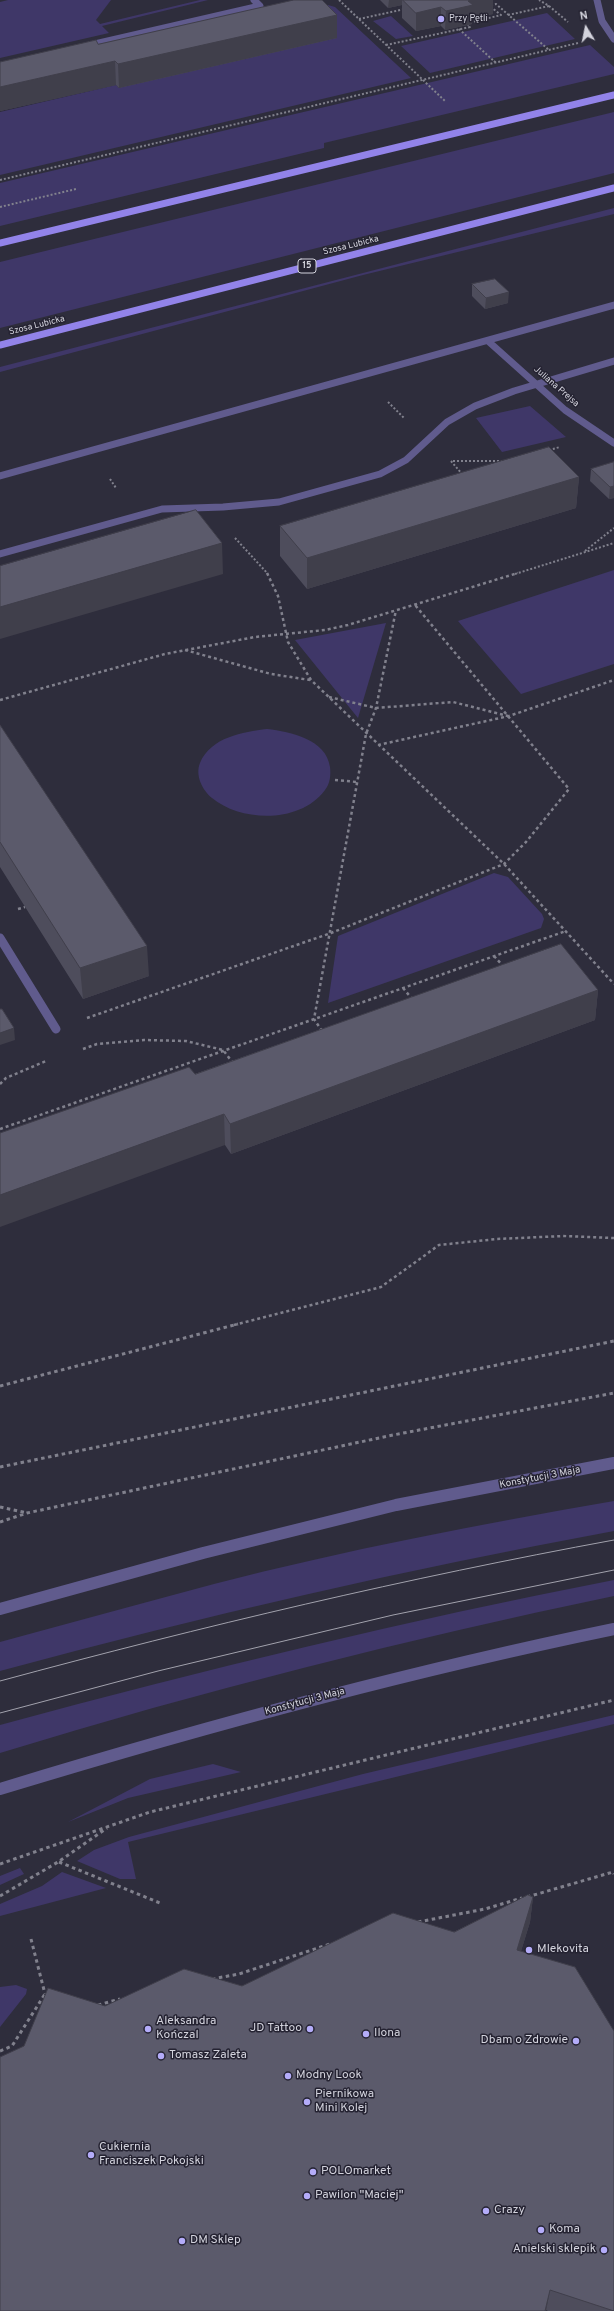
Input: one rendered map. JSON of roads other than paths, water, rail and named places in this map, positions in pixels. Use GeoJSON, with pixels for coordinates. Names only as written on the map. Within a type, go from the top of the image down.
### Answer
{"type":"FeatureCollection","features":[{"type":"Feature","properties":{"kind":"main road"},"geometry":{"type":"LineString","coordinates":[[0,243],[614,95]]}},
{"type":"Feature","properties":{"kind":"main road","name":"Szosa Lubicka"},"geometry":{"type":"LineString","coordinates":[[0,345],[614,188]]}},
{"type":"Feature","properties":{"kind":"street"},"geometry":{"type":"LineString","coordinates":[[254,0],[260,6]]}},
{"type":"Feature","properties":{"kind":"street"},"geometry":{"type":"LineString","coordinates":[[597,0],[598,10],[612,37]]}},
{"type":"Feature","properties":{"kind":"street"},"geometry":{"type":"LineString","coordinates":[[81,47],[260,6],[268,7]]}},
{"type":"Feature","properties":{"kind":"street"},"geometry":{"type":"LineString","coordinates":[[0,476],[614,305]]}},
{"type":"Feature","properties":{"kind":"street","name":"Juliana Prejsa"},"geometry":{"type":"LineString","coordinates":[[488,341],[565,410],[614,444]]}},
{"type":"Feature","properties":{"kind":"street"},"geometry":{"type":"LineString","coordinates":[[0,554],[162,509],[279,502],[380,474],[406,460],[447,422],[475,406],[537,384],[614,361]]}},
{"type":"Feature","properties":{"kind":"street"},"geometry":{"type":"LineString","coordinates":[[0,938],[56,1029]]}},
{"type":"Feature","properties":{"kind":"street","name":"Konstytucji 3 Maja"},"geometry":{"type":"LineString","coordinates":[[0,1609],[203,1554],[396,1505],[614,1463]]}},
{"type":"Feature","properties":{"kind":"street","name":"Konstytucji 3 Maja"},"geometry":{"type":"LineString","coordinates":[[0,1789],[106,1756],[392,1679],[557,1640],[614,1629]]}},
{"type":"Feature","properties":{"kind":"tram line"},"geometry":{"type":"LineString","coordinates":[[0,1681],[152,1641],[306,1604],[459,1570],[614,1540]]}},
{"type":"Feature","properties":{"kind":"tram line"},"geometry":{"type":"LineString","coordinates":[[0,1713],[158,1671],[393,1615],[614,1570]]}},
{"type":"Feature","properties":{"kind":"place","name":"Przy Pętli"},"geometry":{"type":"Point","coordinates":[441,19]}},
{"type":"Feature","properties":{"kind":"place","name":"Mlekovita"},"geometry":{"type":"Point","coordinates":[529,1950]}},
{"type":"Feature","properties":{"kind":"place","name":"Aleksandra Kończal"},"geometry":{"type":"Point","coordinates":[148,2029]}},
{"type":"Feature","properties":{"kind":"place","name":"JD Tattoo"},"geometry":{"type":"Point","coordinates":[310,2029]}},
{"type":"Feature","properties":{"kind":"place","name":"Ilona"},"geometry":{"type":"Point","coordinates":[366,2034]}},
{"type":"Feature","properties":{"kind":"place","name":"Dbam o Zdrowie"},"geometry":{"type":"Point","coordinates":[576,2041]}},
{"type":"Feature","properties":{"kind":"place","name":"Tomasz Zaleta"},"geometry":{"type":"Point","coordinates":[161,2056]}},
{"type":"Feature","properties":{"kind":"place","name":"Modny Look"},"geometry":{"type":"Point","coordinates":[288,2076]}},
{"type":"Feature","properties":{"kind":"place","name":"Piernikowa Mini Kolej"},"geometry":{"type":"Point","coordinates":[307,2102]}},
{"type":"Feature","properties":{"kind":"place","name":"Cukiernia Franciszek Pokojski"},"geometry":{"type":"Point","coordinates":[91,2155]}},
{"type":"Feature","properties":{"kind":"place","name":"POLOmarket"},"geometry":{"type":"Point","coordinates":[313,2172]}},
{"type":"Feature","properties":{"kind":"place","name":"Pawilon \"Maciej\""},"geometry":{"type":"Point","coordinates":[307,2196]}},
{"type":"Feature","properties":{"kind":"place","name":"Crazy"},"geometry":{"type":"Point","coordinates":[486,2211]}},
{"type":"Feature","properties":{"kind":"place","name":"Koma"},"geometry":{"type":"Point","coordinates":[541,2230]}},
{"type":"Feature","properties":{"kind":"place","name":"DM Sklep"},"geometry":{"type":"Point","coordinates":[182,2241]}},
{"type":"Feature","properties":{"kind":"place","name":"Anielski sklepik"},"geometry":{"type":"Point","coordinates":[604,2250]}}]}
